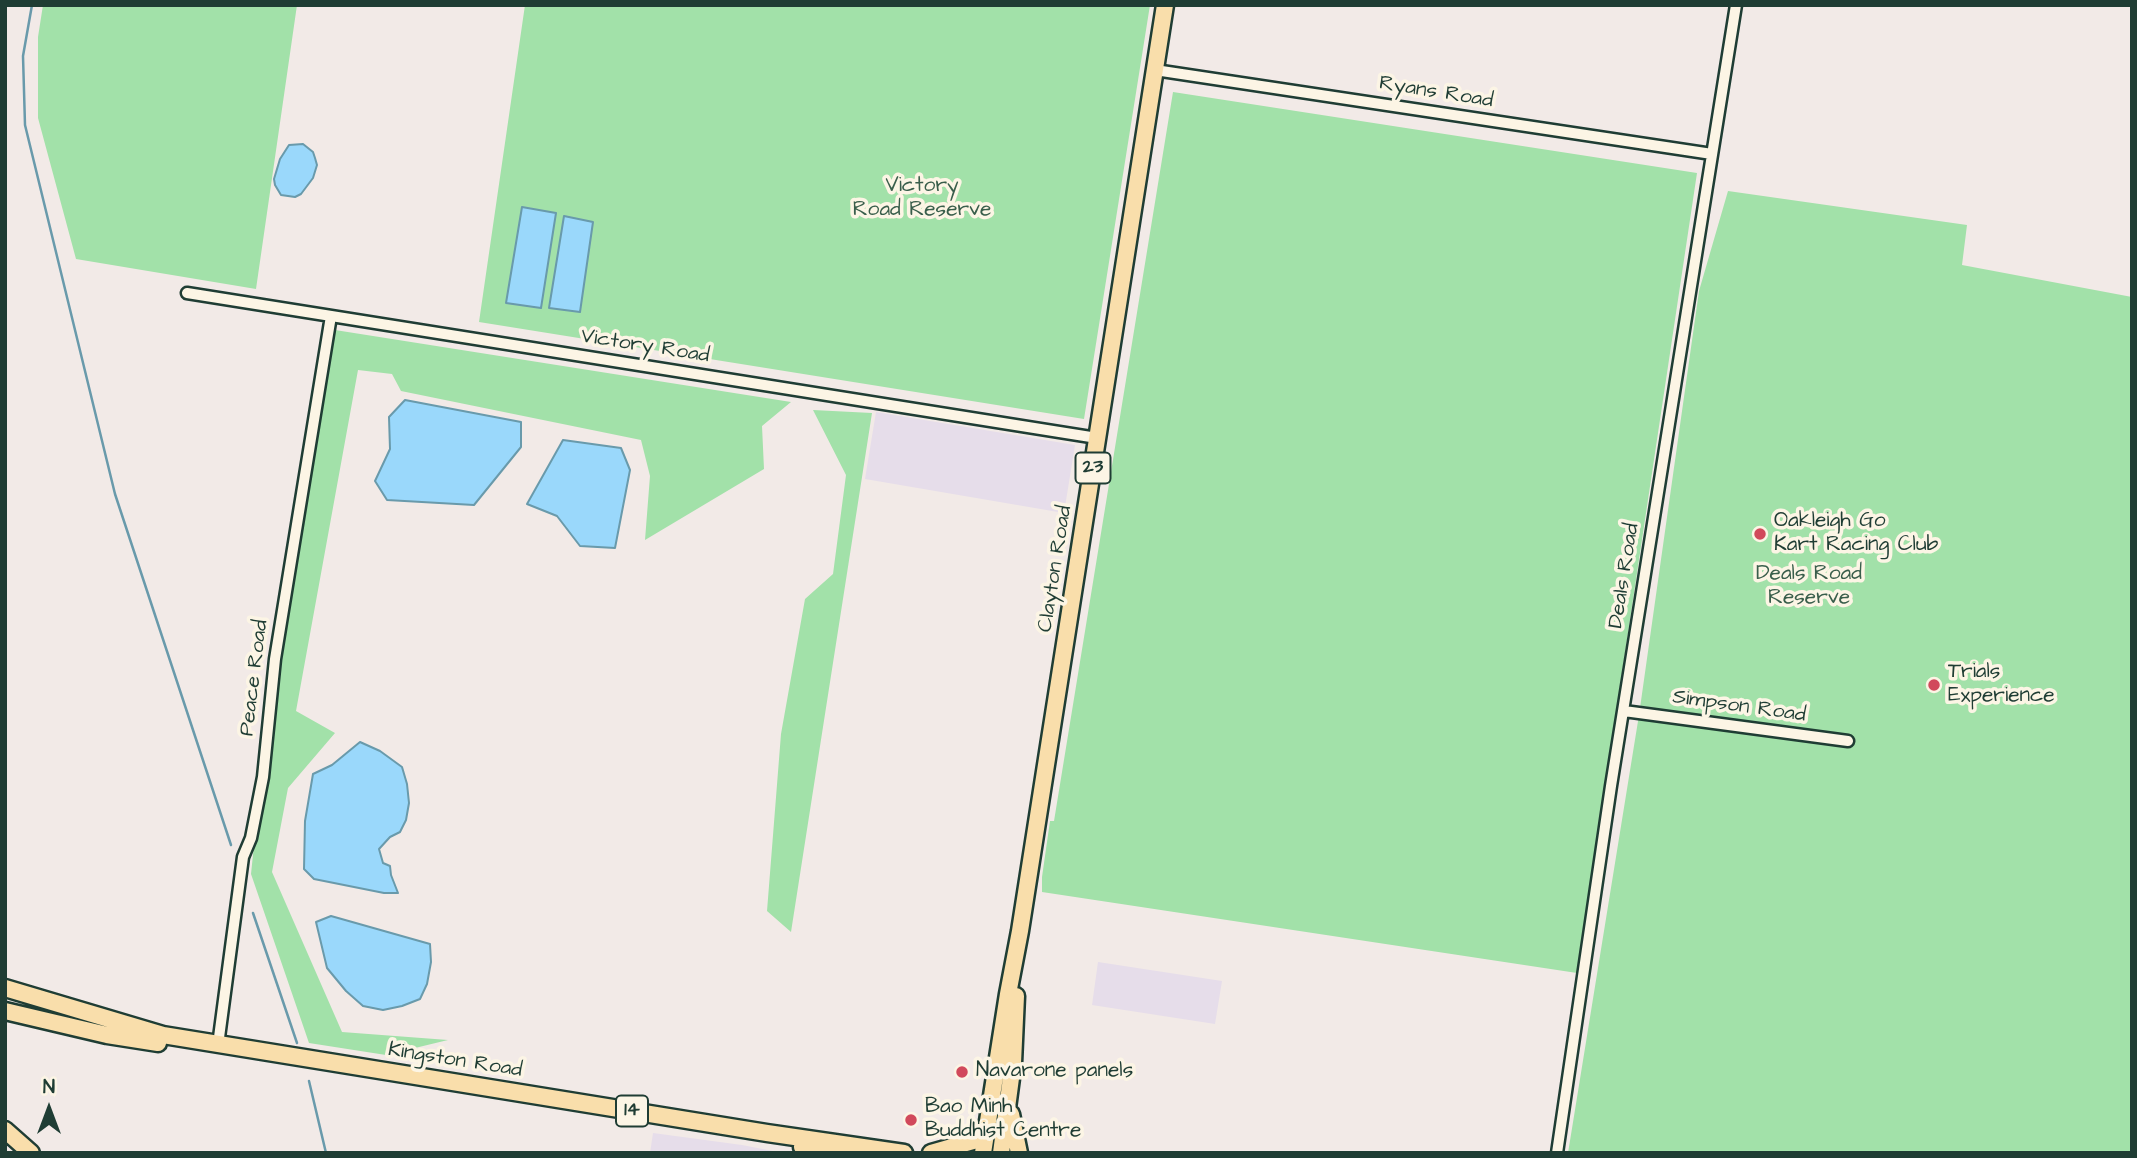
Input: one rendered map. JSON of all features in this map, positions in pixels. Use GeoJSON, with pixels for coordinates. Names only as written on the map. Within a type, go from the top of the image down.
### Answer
{"type":"FeatureCollection","features":[{"type":"Feature","properties":{"kind":"main road","name":"Clayton Road"},"geometry":{"type":"LineString","coordinates":[[1000,1153],[1020,931],[1165,5]]}},
{"type":"Feature","properties":{"kind":"main road","name":"Kingston Road"},"geometry":{"type":"LineString","coordinates":[[5,989],[131,1027],[218,1048],[830,1153]]}},
{"type":"Feature","properties":{"kind":"main road"},"geometry":{"type":"LineString","coordinates":[[5,989],[33,1003],[105,1027],[107,1035]]}},
{"type":"Feature","properties":{"kind":"main road","name":"Kingston Road"},"geometry":{"type":"LineString","coordinates":[[5,1011],[107,1035],[218,1048],[904,1153]]}},
{"type":"Feature","properties":{"kind":"main road","name":"Clayton Road"},"geometry":{"type":"LineString","coordinates":[[983,1153],[986,1131],[1004,1086]]}},
{"type":"Feature","properties":{"kind":"main road"},"geometry":{"type":"LineString","coordinates":[[1004,1086],[1019,1153]]}},
{"type":"Feature","properties":{"kind":"main road"},"geometry":{"type":"LineString","coordinates":[[5,1130],[31,1153]]}},
{"type":"Feature","properties":{"kind":"main road"},"geometry":{"type":"LineString","coordinates":[[931,1153],[970,1142],[986,1131]]}},
{"type":"Feature","properties":{"kind":"street","name":"Deals Road"},"geometry":{"type":"LineString","coordinates":[[1557,1153],[1611,786],[1736,5]]}},
{"type":"Feature","properties":{"kind":"street","name":"Ryans Road"},"geometry":{"type":"LineString","coordinates":[[1155,70],[1712,154]]}},
{"type":"Feature","properties":{"kind":"street","name":"Victory Road"},"geometry":{"type":"LineString","coordinates":[[187,293],[1097,439]]}},
{"type":"Feature","properties":{"kind":"street","name":"Peace Road"},"geometry":{"type":"LineString","coordinates":[[218,1048],[243,857],[251,838],[263,777],[275,659],[331,316]]}},
{"type":"Feature","properties":{"kind":"street","name":"Simpson Road"},"geometry":{"type":"LineString","coordinates":[[1624,711],[1848,741]]}},
{"type":"Feature","properties":{"kind":"shaded area"},"geometry":{"type":"Polygon","coordinates":[[[876,412],[1075,445],[1064,513],[865,479],[876,412]]]}},
{"type":"Feature","properties":{"kind":"shaded area"},"geometry":{"type":"Polygon","coordinates":[[[1098,962],[1222,981],[1215,1024],[1092,1005],[1098,962]]]}},
{"type":"Feature","properties":{"kind":"shaded area"},"geometry":{"type":"Polygon","coordinates":[[[653,1133],[742,1145],[783,1153],[650,1153],[653,1133]]]}},
{"type":"Feature","properties":{"kind":"green space"},"geometry":{"type":"Polygon","coordinates":[[[43,5],[297,5],[256,289],[76,259],[38,118],[38,37],[43,5]]]}},
{"type":"Feature","properties":{"kind":"green space","name":"Victory Road Reserve"},"geometry":{"type":"Polygon","coordinates":[[[525,5],[1150,5],[1084,419],[479,322],[525,5]]]}},
{"type":"Feature","properties":{"kind":"green space"},"geometry":{"type":"Polygon","coordinates":[[[1173,92],[1697,173],[1577,973],[1042,892],[1050,821],[1054,821],[1173,92]]]}},
{"type":"Feature","properties":{"kind":"green space","name":"Deals Road Reserve"},"geometry":{"type":"Polygon","coordinates":[[[1728,191],[1967,225],[1962,265],[2132,297],[2132,1153],[1568,1153],[1639,715],[1699,291],[1728,191]]]}},
{"type":"Feature","properties":{"kind":"green space"},"geometry":{"type":"Polygon","coordinates":[[[335,330],[791,402],[762,426],[764,469],[645,540],[650,476],[641,440],[401,391],[392,374],[358,370],[296,711],[335,733],[288,788],[272,872],[342,1032],[448,1040],[386,1055],[309,1043],[251,874],[267,720],[335,330]]]}},
{"type":"Feature","properties":{"kind":"green space"},"geometry":{"type":"Polygon","coordinates":[[[813,410],[872,413],[791,932],[767,911],[781,734],[805,599],[833,574],[846,475],[813,410]]]}},
{"type":"Feature","properties":{"kind":"water"},"geometry":{"type":"Polygon","coordinates":[[[303,144],[313,152],[315,158],[317,165],[313,178],[301,194],[295,197],[281,195],[274,179],[280,159],[289,145],[303,144]]]}},
{"type":"Feature","properties":{"kind":"water"},"geometry":{"type":"Polygon","coordinates":[[[522,207],[556,213],[541,308],[506,303],[522,207]]]}},
{"type":"Feature","properties":{"kind":"water"},"geometry":{"type":"Polygon","coordinates":[[[564,216],[593,222],[580,312],[549,308],[564,216]]]}},
{"type":"Feature","properties":{"kind":"water"},"geometry":{"type":"Polygon","coordinates":[[[405,400],[521,422],[521,447],[474,505],[387,500],[375,481],[390,449],[389,417],[405,400]]]}},
{"type":"Feature","properties":{"kind":"water"},"geometry":{"type":"Polygon","coordinates":[[[563,440],[621,448],[630,470],[615,548],[580,546],[557,516],[527,504],[563,440]]]}},
{"type":"Feature","properties":{"kind":"water"},"geometry":{"type":"Polygon","coordinates":[[[360,742],[380,751],[402,767],[407,784],[409,803],[406,820],[400,832],[390,837],[379,849],[383,863],[390,866],[398,893],[384,893],[314,879],[304,869],[305,821],[313,774],[332,765],[360,742]]]}},
{"type":"Feature","properties":{"kind":"water"},"geometry":{"type":"Polygon","coordinates":[[[331,916],[430,944],[431,962],[427,984],[420,999],[383,1010],[363,1006],[346,991],[327,968],[316,922],[331,916]]]}},
{"type":"Feature","properties":{"kind":"waterway"},"geometry":{"type":"LineString","coordinates":[[32,5],[23,56],[25,125],[115,494],[231,845]]}},
{"type":"Feature","properties":{"kind":"waterway"},"geometry":{"type":"LineString","coordinates":[[253,913],[297,1043]]}},
{"type":"Feature","properties":{"kind":"waterway"},"geometry":{"type":"LineString","coordinates":[[309,1081],[326,1153]]}},
{"type":"Feature","properties":{"kind":"place","name":"Oakleigh Go Kart Racing Club"},"geometry":{"type":"Point","coordinates":[1760,534]}},
{"type":"Feature","properties":{"kind":"place","name":"Trials Experience"},"geometry":{"type":"Point","coordinates":[1934,685]}},
{"type":"Feature","properties":{"kind":"place","name":"Navarone panels"},"geometry":{"type":"Point","coordinates":[962,1072]}},
{"type":"Feature","properties":{"kind":"place","name":"Bao Minh Buddhist Centre"},"geometry":{"type":"Point","coordinates":[911,1120]}}]}
